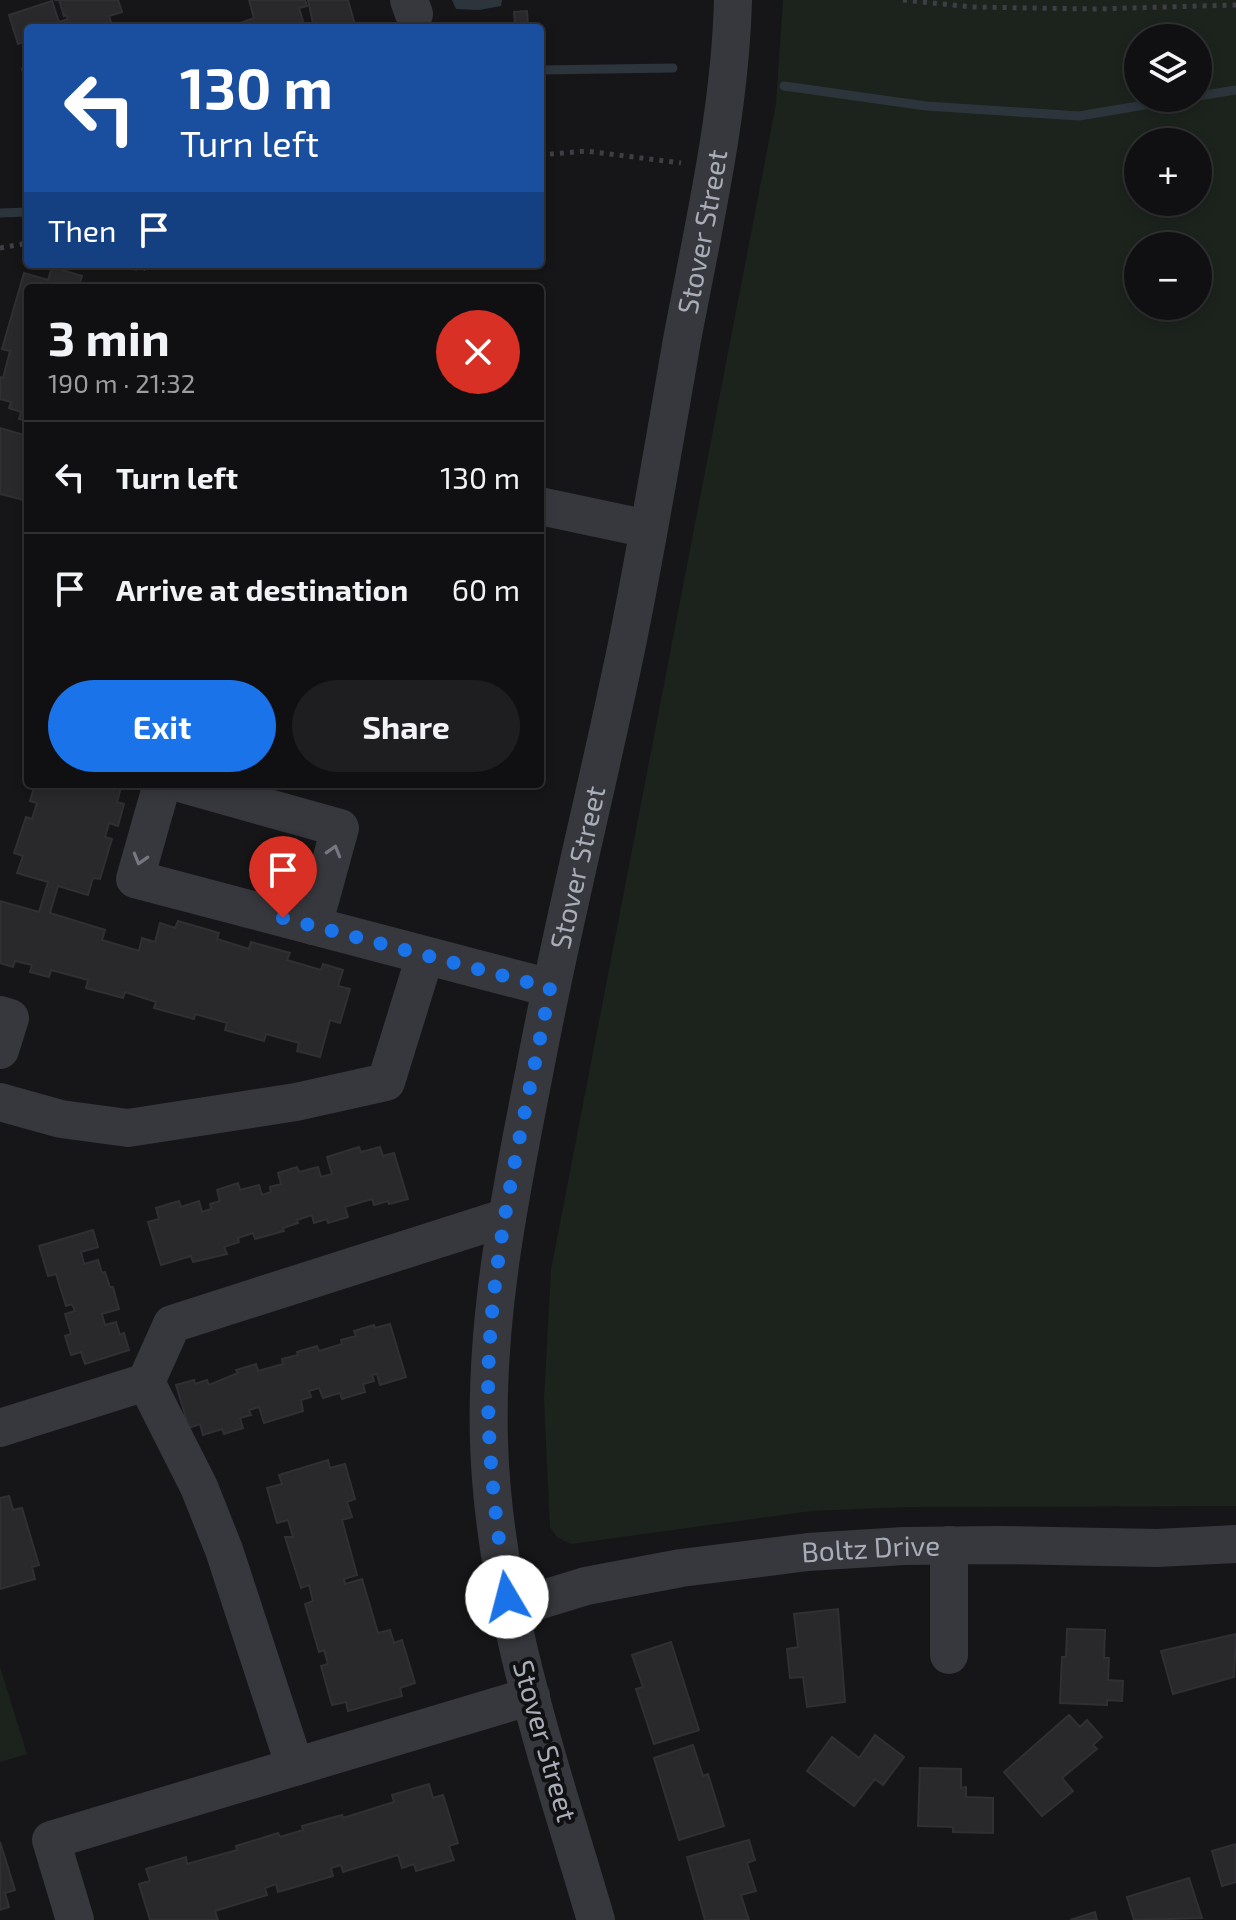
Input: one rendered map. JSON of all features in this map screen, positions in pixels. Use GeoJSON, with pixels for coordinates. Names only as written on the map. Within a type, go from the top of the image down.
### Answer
{"type":"FeatureCollection","features":[{"type":"Feature","properties":{"kind":"street","name":"Stover Street"},"geometry":{"type":"LineString","coordinates":[[596,1920],[531,1696],[511,1609],[492,1494],[489,1354],[497,1268],[550,988],[626,648],[714,168],[730,61],[733,0]]}},
{"type":"Feature","properties":{"kind":"street"},"geometry":{"type":"LineString","coordinates":[[544,507],[648,529]]}},
{"type":"Feature","properties":{"kind":"street"},"geometry":{"type":"LineString","coordinates":[[161,788],[135,879],[550,988]]}},
{"type":"Feature","properties":{"kind":"street"},"geometry":{"type":"LineString","coordinates":[[197,788],[340,828],[313,926]]}},
{"type":"Feature","properties":{"kind":"street"},"geometry":{"type":"LineString","coordinates":[[0,1102],[61,1119],[128,1128],[296,1102],[386,1082],[425,956]]}},
{"type":"Feature","properties":{"kind":"street"},"geometry":{"type":"LineString","coordinates":[[0,1015],[10,1018],[0,1050]]}},
{"type":"Feature","properties":{"kind":"street"},"geometry":{"type":"LineString","coordinates":[[0,1428],[146,1382],[172,1324],[507,1217]]}},
{"type":"Feature","properties":{"kind":"street"},"geometry":{"type":"LineString","coordinates":[[146,1382],[209,1512],[295,1767]]}},
{"type":"Feature","properties":{"kind":"street","name":"Boltz Drive"},"geometry":{"type":"LineString","coordinates":[[511,1609],[586,1586],[681,1568],[808,1552],[949,1545],[1157,1548],[1236,1544]]}},
{"type":"Feature","properties":{"kind":"street"},"geometry":{"type":"LineString","coordinates":[[949,1545],[949,1655]]}},
{"type":"Feature","properties":{"kind":"street"},"geometry":{"type":"LineString","coordinates":[[75,1920],[51,1840],[531,1696]]}},
{"type":"Feature","properties":{"kind":"path"},"geometry":{"type":"LineString","coordinates":[[903,0],[972,7],[1095,9],[1236,5]]}},
{"type":"Feature","properties":{"kind":"path"},"geometry":{"type":"LineString","coordinates":[[544,155],[586,151],[714,168]]}},
{"type":"Feature","properties":{"kind":"path"},"geometry":{"type":"LineString","coordinates":[[0,248],[24,244]]}},
{"type":"Feature","properties":{"kind":"shaded area"},"geometry":{"type":"Polygon","coordinates":[[[452,0],[502,0],[501,6],[479,10],[456,9],[452,0]]]}},
{"type":"Feature","properties":{"kind":"shaded area"},"geometry":{"type":"Polygon","coordinates":[[[783,0],[1236,0],[1236,1506],[905,1507],[811,1511],[571,1544],[557,1537],[550,1527],[544,1399],[551,1270],[776,104],[783,0]]]}},
{"type":"Feature","properties":{"kind":"shaded area"},"geometry":{"type":"Polygon","coordinates":[[[0,1667],[27,1754],[0,1762],[0,1667]]]}},
{"type":"Feature","properties":{"kind":"building"},"geometry":{"type":"Polygon","coordinates":[[[59,0],[118,0],[122,12],[109,16],[112,24],[24,24],[24,42],[18,44],[9,15],[52,1],[59,22],[68,19],[59,0]]]}},
{"type":"Feature","properties":{"kind":"building"},"geometry":{"type":"Polygon","coordinates":[[[249,0],[305,0],[307,6],[299,8],[304,24],[238,24],[254,18],[249,0]]]}},
{"type":"Feature","properties":{"kind":"building"},"geometry":{"type":"Polygon","coordinates":[[[308,0],[348,0],[355,24],[313,24],[308,0]]]}},
{"type":"Feature","properties":{"kind":"building"},"geometry":{"type":"Polygon","coordinates":[[[527,11],[528,24],[515,24],[514,12],[527,11]]]}},
{"type":"Feature","properties":{"kind":"building"},"geometry":{"type":"Polygon","coordinates":[[[52,268],[82,276],[80,284],[24,284],[24,420],[19,419],[21,412],[9,408],[11,402],[0,399],[0,377],[3,378],[10,351],[2,349],[24,273],[48,280],[52,268]]]}},
{"type":"Feature","properties":{"kind":"building"},"geometry":{"type":"Polygon","coordinates":[[[0,428],[24,435],[24,500],[0,494],[0,428]]]}},
{"type":"Feature","properties":{"kind":"building"},"geometry":{"type":"Polygon","coordinates":[[[34,788],[121,788],[117,802],[124,804],[118,826],[109,823],[105,837],[112,839],[100,879],[93,878],[88,895],[58,886],[50,913],[105,930],[102,940],[139,951],[142,938],[155,942],[160,923],[175,928],[178,921],[219,933],[217,939],[249,949],[251,942],[290,953],[287,960],[321,970],[323,964],[343,970],[338,986],[350,989],[340,1023],[330,1020],[320,1057],[297,1051],[299,1043],[266,1034],[264,1041],[225,1030],[227,1023],[195,1014],[194,1019],[154,1008],[156,1002],[125,992],[123,998],[86,988],[88,980],[51,970],[49,977],[30,972],[32,965],[15,961],[13,967],[0,963],[0,901],[39,912],[48,882],[17,873],[23,856],[14,853],[26,817],[32,819],[37,803],[30,801],[34,788]]]}},
{"type":"Feature","properties":{"kind":"building"},"geometry":{"type":"Polygon","coordinates":[[[359,1147],[361,1152],[380,1147],[383,1156],[394,1153],[408,1199],[374,1205],[372,1199],[345,1207],[348,1217],[328,1223],[327,1219],[314,1223],[312,1215],[283,1228],[284,1231],[255,1239],[253,1233],[238,1238],[239,1242],[224,1247],[227,1254],[193,1262],[191,1256],[161,1265],[148,1222],[159,1219],[156,1208],[179,1201],[181,1207],[199,1201],[202,1212],[211,1209],[210,1204],[220,1201],[217,1190],[238,1183],[240,1190],[259,1185],[262,1195],[271,1192],[270,1187],[281,1184],[278,1173],[297,1167],[299,1172],[318,1167],[321,1177],[332,1174],[327,1157],[359,1147]]]}},
{"type":"Feature","properties":{"kind":"building"},"geometry":{"type":"Polygon","coordinates":[[[93,1230],[98,1247],[81,1252],[84,1264],[98,1260],[102,1273],[105,1272],[110,1287],[113,1287],[119,1309],[102,1314],[105,1325],[116,1322],[120,1335],[124,1333],[129,1350],[85,1364],[81,1352],[71,1355],[65,1336],[71,1334],[65,1314],[75,1311],[72,1304],[66,1306],[56,1274],[48,1276],[39,1246],[93,1230]]]}},
{"type":"Feature","properties":{"kind":"building"},"geometry":{"type":"Polygon","coordinates":[[[390,1324],[406,1377],[380,1385],[377,1374],[372,1375],[374,1381],[363,1384],[365,1392],[342,1399],[340,1393],[323,1398],[319,1388],[309,1391],[311,1397],[301,1400],[303,1411],[264,1423],[259,1407],[249,1410],[251,1415],[240,1418],[243,1428],[224,1434],[222,1429],[203,1435],[200,1424],[189,1428],[176,1385],[207,1380],[209,1385],[238,1373],[236,1370],[256,1364],[258,1371],[283,1364],[282,1359],[298,1355],[297,1352],[317,1346],[319,1351],[356,1336],[354,1331],[390,1324]]]}},
{"type":"Feature","properties":{"kind":"building"},"geometry":{"type":"Polygon","coordinates":[[[328,1460],[330,1468],[345,1464],[355,1499],[347,1502],[352,1517],[342,1520],[357,1575],[344,1579],[345,1584],[362,1579],[378,1633],[390,1630],[394,1643],[402,1640],[415,1683],[400,1688],[402,1696],[348,1711],[346,1702],[332,1705],[321,1666],[328,1664],[324,1650],[319,1652],[305,1604],[313,1601],[309,1585],[301,1588],[285,1537],[293,1537],[288,1520],[277,1523],[267,1488],[282,1484],[279,1475],[328,1460]]]}},
{"type":"Feature","properties":{"kind":"building"},"geometry":{"type":"Polygon","coordinates":[[[9,1496],[13,1510],[22,1508],[39,1565],[32,1567],[35,1579],[0,1589],[0,1498],[9,1496]]]}},
{"type":"Feature","properties":{"kind":"building"},"geometry":{"type":"Polygon","coordinates":[[[838,1609],[845,1702],[807,1707],[803,1677],[790,1678],[787,1649],[798,1647],[794,1614],[838,1609]]]}},
{"type":"Feature","properties":{"kind":"building"},"geometry":{"type":"Polygon","coordinates":[[[1067,1629],[1105,1630],[1104,1658],[1109,1658],[1108,1680],[1123,1681],[1122,1701],[1107,1700],[1107,1705],[1060,1703],[1067,1629]]]}},
{"type":"Feature","properties":{"kind":"building"},"geometry":{"type":"Polygon","coordinates":[[[1236,1634],[1234,1677],[1173,1694],[1161,1651],[1236,1634]]]}},
{"type":"Feature","properties":{"kind":"building"},"geometry":{"type":"Polygon","coordinates":[[[671,1642],[699,1730],[654,1744],[636,1689],[643,1687],[632,1655],[671,1642]]]}},
{"type":"Feature","properties":{"kind":"building"},"geometry":{"type":"Polygon","coordinates":[[[1069,1715],[1080,1727],[1087,1720],[1102,1737],[1093,1745],[1097,1749],[1062,1778],[1073,1791],[1042,1816],[1004,1772],[1069,1715]]]}},
{"type":"Feature","properties":{"kind":"building"},"geometry":{"type":"Polygon","coordinates":[[[875,1735],[904,1757],[883,1785],[875,1779],[854,1806],[807,1771],[832,1737],[859,1758],[875,1735]]]}},
{"type":"Feature","properties":{"kind":"building"},"geometry":{"type":"Polygon","coordinates":[[[693,1745],[703,1776],[708,1774],[724,1826],[679,1840],[654,1758],[693,1745]]]}},
{"type":"Feature","properties":{"kind":"building"},"geometry":{"type":"Polygon","coordinates":[[[920,1768],[961,1769],[961,1788],[966,1787],[966,1797],[993,1798],[993,1833],[953,1832],[953,1827],[918,1826],[920,1768]]]}},
{"type":"Feature","properties":{"kind":"building"},"geometry":{"type":"Polygon","coordinates":[[[429,1784],[433,1798],[443,1795],[458,1843],[449,1846],[454,1860],[416,1871],[414,1864],[402,1868],[398,1855],[343,1872],[341,1865],[331,1868],[333,1876],[278,1892],[276,1884],[265,1888],[267,1895],[215,1911],[218,1920],[150,1920],[139,1884],[150,1881],[146,1869],[186,1857],[187,1864],[237,1850],[236,1846],[278,1833],[280,1837],[303,1830],[302,1826],[342,1815],[343,1818],[394,1802],[392,1795],[429,1784]]]}},
{"type":"Feature","properties":{"kind":"building"},"geometry":{"type":"Polygon","coordinates":[[[749,1840],[755,1860],[747,1863],[756,1891],[741,1895],[749,1920],[705,1920],[687,1857],[749,1840]]]}},
{"type":"Feature","properties":{"kind":"building"},"geometry":{"type":"Polygon","coordinates":[[[0,1842],[15,1890],[5,1893],[9,1907],[0,1910],[0,1842]]]}},
{"type":"Feature","properties":{"kind":"building"},"geometry":{"type":"Polygon","coordinates":[[[1236,1844],[1236,1882],[1222,1886],[1212,1851],[1236,1844]]]}},
{"type":"Feature","properties":{"kind":"building"},"geometry":{"type":"Polygon","coordinates":[[[1189,1878],[1202,1918],[1134,1920],[1127,1897],[1189,1878]]]}},
{"type":"Feature","properties":{"kind":"building"},"geometry":{"type":"Polygon","coordinates":[[[1095,1912],[1097,1920],[1070,1920],[1095,1912]]]}},
{"type":"Feature","properties":{"kind":"waterway"},"geometry":{"type":"LineString","coordinates":[[544,70],[673,68]]}},
{"type":"Feature","properties":{"kind":"waterway"},"geometry":{"type":"LineString","coordinates":[[784,86],[926,106],[1079,116],[1124,108]]}},
{"type":"Feature","properties":{"kind":"waterway"},"geometry":{"type":"LineString","coordinates":[[1212,94],[1236,90]]}},
{"type":"Feature","properties":{"kind":"waterway"},"geometry":{"type":"LineString","coordinates":[[0,213],[24,212]]}},
{"type":"Feature","properties":{"kind":"route"},"geometry":{"type":"LineString","coordinates":[[283,918],[550,988],[497,1268],[489,1354],[492,1494],[507,1597]]}}]}
